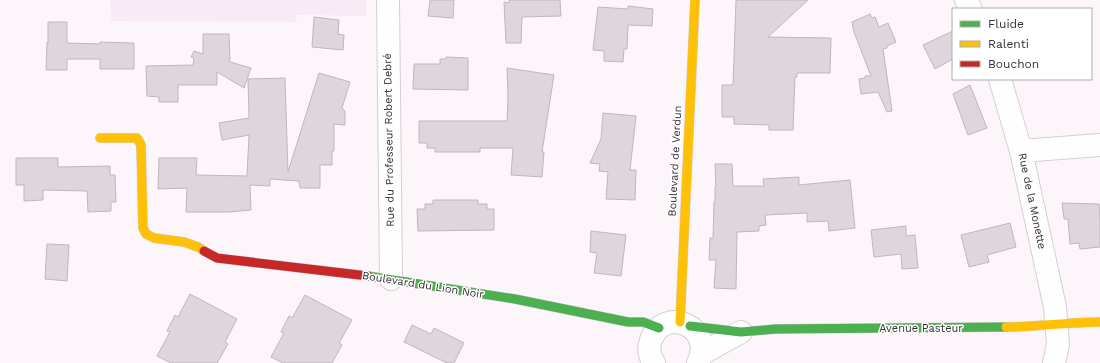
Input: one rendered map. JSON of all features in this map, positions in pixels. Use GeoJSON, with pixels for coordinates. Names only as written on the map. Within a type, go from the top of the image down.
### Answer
{"type":"FeatureCollection","features":[{"type":"Feature","properties":{"kind":"street","name":"Rue du Professeur Robert Debré"},"geometry":{"type":"LineString","coordinates":[[388,0],[391,279]]}},
{"type":"Feature","properties":{"kind":"street","name":"Boulevard de Verdun"},"geometry":{"type":"LineString","coordinates":[[685,324],[695,0]]}},
{"type":"Feature","properties":{"kind":"street","name":"Rue de la Monette"},"geometry":{"type":"LineString","coordinates":[[1000,80],[1021,151],[1055,307],[1058,344],[1054,363]]}},
{"type":"Feature","properties":{"kind":"street","name":"Boulevard du Lion Noir"},"geometry":{"type":"LineString","coordinates":[[100,138],[137,138],[141,145],[142,228],[146,234],[154,238],[184,242],[198,247],[217,258],[391,279],[516,299],[628,322],[643,322],[659,328]]}},
{"type":"Feature","properties":{"kind":"street"},"geometry":{"type":"LineString","coordinates":[[1021,151],[1100,145]]}},
{"type":"Feature","properties":{"kind":"street"},"geometry":{"type":"LineString","coordinates":[[628,322],[651,357]]}},
{"type":"Feature","properties":{"kind":"street"},"geometry":{"type":"LineString","coordinates":[[651,357],[650,342],[653,334],[665,324],[672,322],[685,324],[696,331],[702,346],[700,359]]}},
{"type":"Feature","properties":{"kind":"street","name":"Avenue Pasteur"},"geometry":{"type":"LineString","coordinates":[[685,324],[741,332],[803,329],[1029,327],[1100,322]]}},
{"type":"Feature","properties":{"kind":"street","name":"Avenue Pasteur"},"geometry":{"type":"LineString","coordinates":[[700,359],[741,332]]}},
{"type":"Feature","properties":{"kind":"shaded area"},"geometry":{"type":"Polygon","coordinates":[[[110,0],[366,0],[366,16],[296,15],[297,22],[111,21],[110,0]]]}},
{"type":"Feature","properties":{"kind":"building"},"geometry":{"type":"Polygon","coordinates":[[[430,0],[454,0],[453,18],[428,16],[430,0]]]}},
{"type":"Feature","properties":{"kind":"building"},"geometry":{"type":"Polygon","coordinates":[[[509,0],[560,0],[561,16],[522,17],[521,43],[506,43],[504,2],[509,3],[509,0]]]}},
{"type":"Feature","properties":{"kind":"building"},"geometry":{"type":"Polygon","coordinates":[[[736,0],[808,0],[768,37],[831,38],[830,73],[797,73],[797,77],[795,77],[793,130],[769,130],[769,125],[734,124],[734,117],[722,117],[722,85],[733,85],[736,0]]]}},
{"type":"Feature","properties":{"kind":"building"},"geometry":{"type":"Polygon","coordinates":[[[628,6],[653,9],[652,26],[628,25],[627,49],[624,49],[623,62],[604,61],[604,51],[593,50],[598,7],[628,9],[628,6]]]}},
{"type":"Feature","properties":{"kind":"building"},"geometry":{"type":"Polygon","coordinates":[[[870,14],[872,18],[875,17],[879,27],[888,23],[896,42],[883,49],[892,111],[887,112],[878,92],[861,94],[859,79],[865,78],[865,76],[871,76],[854,32],[852,22],[870,14]]]}},
{"type":"Feature","properties":{"kind":"building"},"geometry":{"type":"Polygon","coordinates":[[[314,17],[339,20],[338,34],[344,35],[343,50],[312,47],[314,17]]]}},
{"type":"Feature","properties":{"kind":"building"},"geometry":{"type":"Polygon","coordinates":[[[48,22],[67,22],[67,43],[134,43],[134,69],[100,69],[100,59],[67,59],[67,70],[46,70],[48,22]]]}},
{"type":"Feature","properties":{"kind":"building"},"geometry":{"type":"Polygon","coordinates":[[[952,31],[952,60],[935,69],[923,45],[952,31]]]}},
{"type":"Feature","properties":{"kind":"building"},"geometry":{"type":"Polygon","coordinates":[[[203,34],[229,34],[230,62],[251,68],[244,88],[217,72],[217,85],[178,85],[178,102],[159,102],[159,97],[147,96],[146,66],[193,65],[194,58],[191,57],[194,51],[203,54],[203,34]]]}},
{"type":"Feature","properties":{"kind":"building"},"geometry":{"type":"Polygon","coordinates":[[[446,57],[468,58],[468,90],[413,89],[414,64],[440,64],[440,59],[446,59],[446,57]]]}},
{"type":"Feature","properties":{"kind":"building"},"geometry":{"type":"Polygon","coordinates":[[[507,68],[554,75],[542,152],[544,152],[542,177],[511,175],[513,148],[480,148],[480,152],[435,152],[435,148],[427,148],[427,143],[419,143],[419,121],[507,121],[507,68]]]}},
{"type":"Feature","properties":{"kind":"building"},"geometry":{"type":"Polygon","coordinates":[[[319,73],[350,82],[342,108],[345,111],[345,125],[334,124],[334,151],[332,151],[332,165],[320,165],[320,188],[300,188],[299,181],[270,179],[270,186],[250,185],[251,210],[230,212],[186,212],[187,188],[158,189],[159,158],[197,158],[196,175],[247,176],[249,135],[222,140],[219,123],[249,118],[248,79],[285,78],[288,172],[319,73]]]}},
{"type":"Feature","properties":{"kind":"building"},"geometry":{"type":"Polygon","coordinates":[[[970,85],[987,128],[968,135],[953,94],[970,85]]]}},
{"type":"Feature","properties":{"kind":"building"},"geometry":{"type":"Polygon","coordinates":[[[603,113],[636,116],[630,170],[636,170],[635,200],[606,199],[608,172],[599,171],[600,164],[590,163],[601,139],[603,113]]]}},
{"type":"Feature","properties":{"kind":"building"},"geometry":{"type":"Polygon","coordinates":[[[16,158],[58,158],[58,167],[110,166],[110,175],[115,175],[116,202],[111,202],[111,211],[88,212],[87,191],[43,190],[43,200],[24,201],[24,185],[16,185],[16,158]]]}},
{"type":"Feature","properties":{"kind":"building"},"geometry":{"type":"Polygon","coordinates":[[[715,164],[732,164],[733,186],[764,186],[763,179],[799,177],[799,185],[850,180],[855,228],[829,231],[828,221],[807,222],[807,213],[765,215],[766,225],[759,226],[759,231],[737,232],[736,289],[714,288],[716,260],[709,260],[710,238],[713,238],[716,187],[715,164]]]}},
{"type":"Feature","properties":{"kind":"building"},"geometry":{"type":"Polygon","coordinates":[[[433,200],[478,200],[478,204],[487,204],[487,209],[494,209],[494,230],[418,231],[417,209],[425,209],[425,204],[433,204],[433,200]]]}},
{"type":"Feature","properties":{"kind":"building"},"geometry":{"type":"Polygon","coordinates":[[[1062,203],[1099,204],[1100,247],[1080,249],[1079,243],[1070,244],[1068,219],[1064,219],[1062,203]]]}},
{"type":"Feature","properties":{"kind":"building"},"geometry":{"type":"Polygon","coordinates":[[[1010,223],[1016,247],[987,255],[989,262],[969,267],[961,235],[1010,223]]]}},
{"type":"Feature","properties":{"kind":"building"},"geometry":{"type":"Polygon","coordinates":[[[906,226],[906,236],[915,235],[918,268],[902,269],[901,254],[874,257],[871,230],[906,226]]]}},
{"type":"Feature","properties":{"kind":"building"},"geometry":{"type":"Polygon","coordinates":[[[591,231],[626,235],[621,276],[594,273],[597,253],[590,252],[591,231]]]}},
{"type":"Feature","properties":{"kind":"building"},"geometry":{"type":"Polygon","coordinates":[[[47,244],[69,245],[67,281],[45,279],[47,244]]]}},
{"type":"Feature","properties":{"kind":"building"},"geometry":{"type":"Polygon","coordinates":[[[190,294],[237,319],[225,342],[228,344],[217,363],[171,363],[157,356],[170,332],[167,331],[175,315],[178,317],[190,294]]]}},
{"type":"Feature","properties":{"kind":"building"},"geometry":{"type":"Polygon","coordinates":[[[305,295],[352,320],[339,343],[342,345],[332,363],[283,363],[271,357],[284,333],[281,332],[289,316],[292,318],[305,295]]]}},
{"type":"Feature","properties":{"kind":"building"},"geometry":{"type":"Polygon","coordinates":[[[412,325],[431,334],[434,328],[464,343],[454,363],[447,363],[404,342],[412,325]]]}},
{"type":"Feature","properties":{"kind":"traffic: fast"},"geometry":{"type":"LineString","coordinates":[[368,276],[515,299],[628,322],[643,322],[659,328]]}},
{"type":"Feature","properties":{"kind":"traffic: fast"},"geometry":{"type":"LineString","coordinates":[[690,326],[741,332],[775,329],[1006,327]]}},
{"type":"Feature","properties":{"kind":"traffic: slow"},"geometry":{"type":"LineString","coordinates":[[680,322],[695,0]]}},
{"type":"Feature","properties":{"kind":"traffic: slow"},"geometry":{"type":"LineString","coordinates":[[100,138],[137,138],[141,145],[143,228],[146,234],[154,238],[184,242],[204,251]]}},
{"type":"Feature","properties":{"kind":"traffic: slow"},"geometry":{"type":"LineString","coordinates":[[1006,327],[1100,322]]}},
{"type":"Feature","properties":{"kind":"traffic: jam"},"geometry":{"type":"LineString","coordinates":[[204,251],[217,258],[368,276]]}}]}
